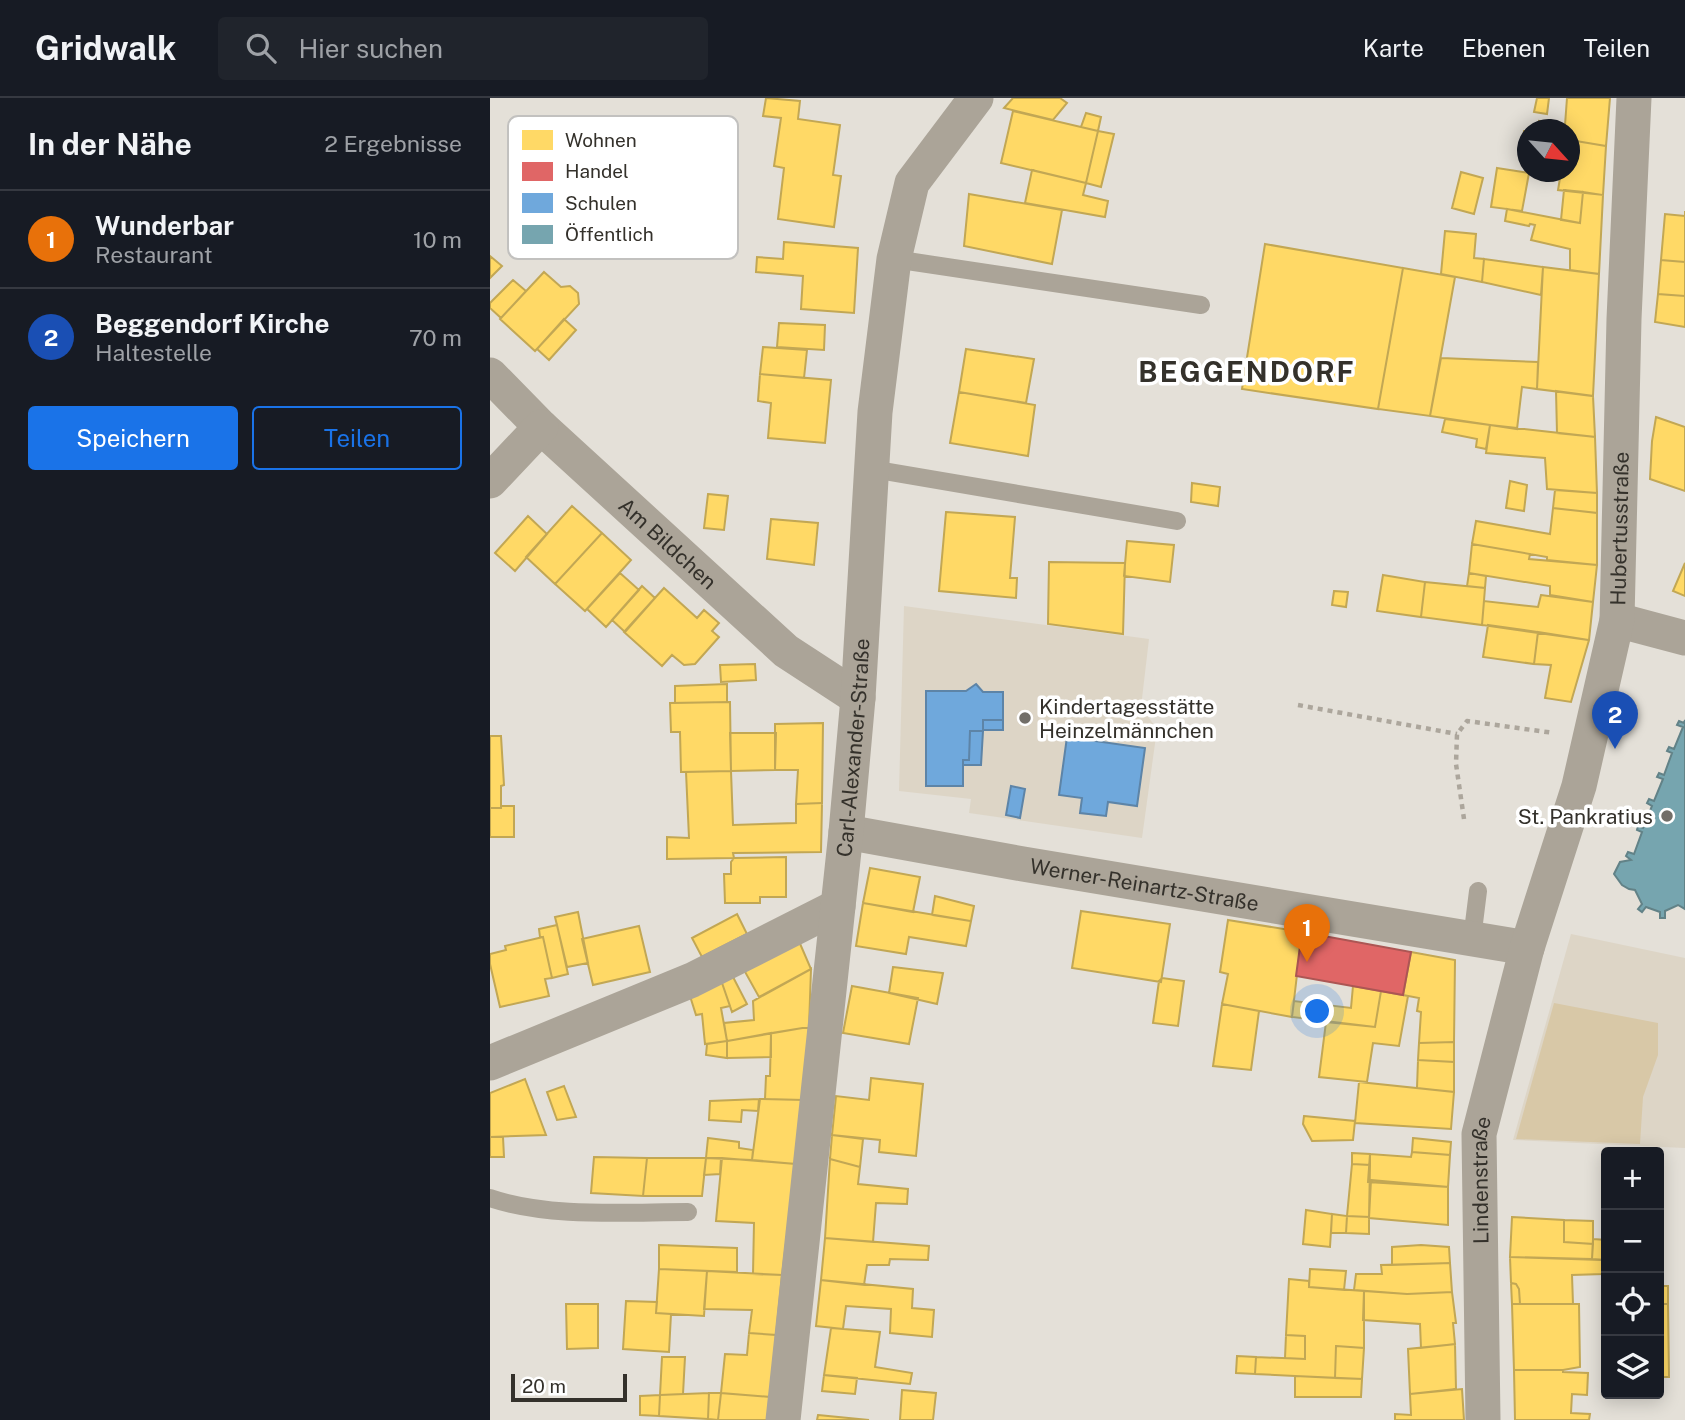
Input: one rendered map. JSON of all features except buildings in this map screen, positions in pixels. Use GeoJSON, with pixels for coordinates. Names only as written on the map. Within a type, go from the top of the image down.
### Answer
{"type":"FeatureCollection","features":[{"type":"Feature","properties":{"kind":"street","name":"Carl-Alexander-Straße"},"geometry":{"type":"LineString","coordinates":[[783,1420],[846,832],[858,698],[875,412],[894,259],[912,183],[976,98]]}},
{"type":"Feature","properties":{"kind":"street","name":"Hubertusstraße"},"geometry":{"type":"LineString","coordinates":[[1527,948],[1579,786],[1618,620],[1624,319],[1634,98]]}},
{"type":"Feature","properties":{"kind":"street","name":"Am Bildchen"},"geometry":{"type":"LineString","coordinates":[[490,375],[541,427],[786,651],[858,698]]}},
{"type":"Feature","properties":{"kind":"street"},"geometry":{"type":"LineString","coordinates":[[490,481],[541,427]]}},
{"type":"Feature","properties":{"kind":"street"},"geometry":{"type":"LineString","coordinates":[[1618,620],[1685,638]]}},
{"type":"Feature","properties":{"kind":"street","name":"Werner-Reinartz-Straße"},"geometry":{"type":"LineString","coordinates":[[846,832],[1527,948]]}},
{"type":"Feature","properties":{"kind":"street"},"geometry":{"type":"LineString","coordinates":[[490,1063],[692,980],[838,906]]}},
{"type":"Feature","properties":{"kind":"street","name":"Lindenstraße"},"geometry":{"type":"LineString","coordinates":[[1483,1420],[1479,1134],[1527,948]]}},
{"type":"Feature","properties":{"kind":"lane"},"geometry":{"type":"LineString","coordinates":[[894,259],[1201,305]]}},
{"type":"Feature","properties":{"kind":"lane"},"geometry":{"type":"LineString","coordinates":[[872,469],[1177,521]]}},
{"type":"Feature","properties":{"kind":"lane"},"geometry":{"type":"LineString","coordinates":[[1472,939],[1479,891]]}},
{"type":"Feature","properties":{"kind":"lane"},"geometry":{"type":"LineString","coordinates":[[490,1198],[509,1205],[586,1212],[688,1212]]}},
{"type":"Feature","properties":{"kind":"path"},"geometry":{"type":"LineString","coordinates":[[1298,705],[1457,734]]}},
{"type":"Feature","properties":{"kind":"path"},"geometry":{"type":"LineString","coordinates":[[1464,819],[1456,764],[1457,734],[1467,721],[1590,737]]}},
{"type":"Feature","properties":{"kind":"shaded area","name":"Kindertagesstätte Heinzelmännchen"},"geometry":{"type":"Polygon","coordinates":[[[904,606],[1149,639],[1141,707],[1157,729],[1142,838],[969,813],[971,799],[899,791],[904,606]]]}},
{"type":"Feature","properties":{"kind":"shaded area"},"geometry":{"type":"Polygon","coordinates":[[[1571,934],[1685,958],[1685,1148],[1513,1140],[1571,934]]]}},
{"type":"Feature","properties":{"kind":"shaded area"},"geometry":{"type":"Polygon","coordinates":[[[1554,1003],[1658,1023],[1658,1055],[1643,1097],[1640,1144],[1516,1139],[1554,1003]]]}},
{"type":"Feature","properties":{"kind":"place","name":"Kindertagesstätte Heinzelmännchen"},"geometry":{"type":"Point","coordinates":[1025,718]}},
{"type":"Feature","properties":{"kind":"place","name":"Beggendorf Kirche"},"geometry":{"type":"Point","coordinates":[1615,749]}},
{"type":"Feature","properties":{"kind":"place","name":"St. Pankratius"},"geometry":{"type":"Point","coordinates":[1667,816]}},
{"type":"Feature","properties":{"kind":"place","name":"Wunderbar"},"geometry":{"type":"Point","coordinates":[1307,962]}},
{"type":"Feature","properties":{"kind":"district","name":"BEGGENDORF"},"geometry":{"type":"Point","coordinates":[1247,371]}}]}
